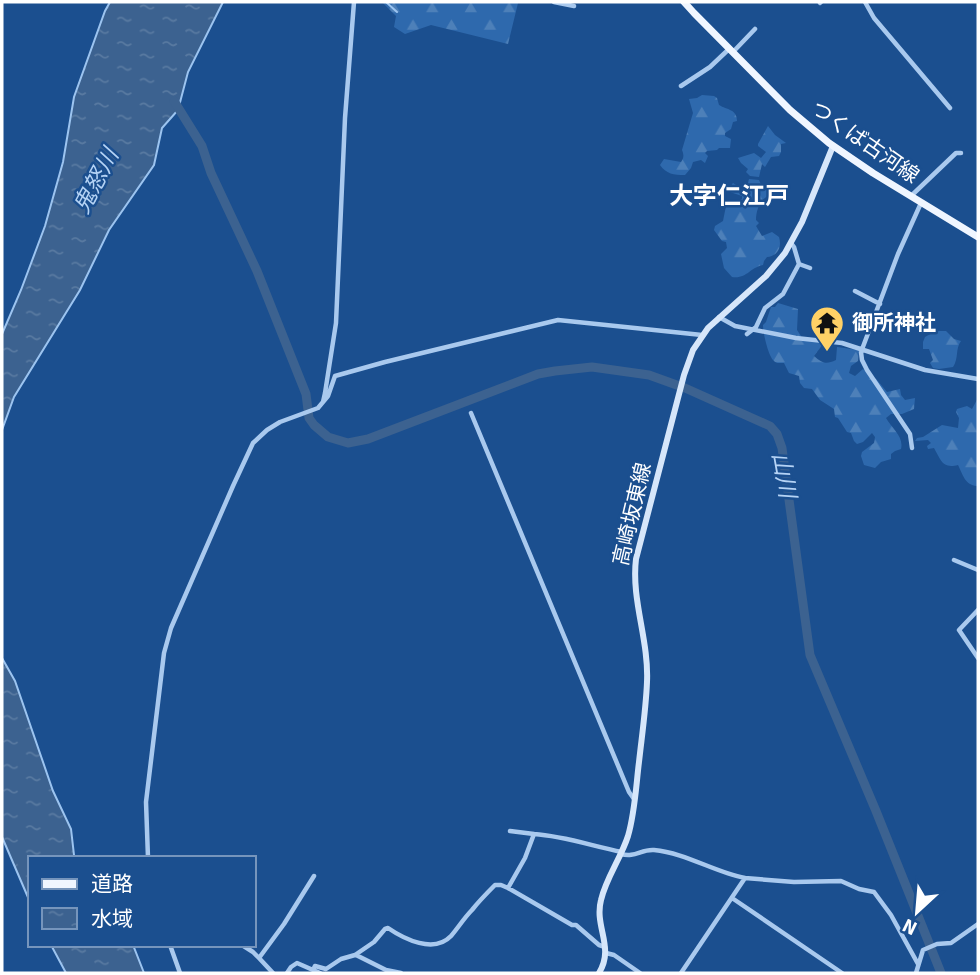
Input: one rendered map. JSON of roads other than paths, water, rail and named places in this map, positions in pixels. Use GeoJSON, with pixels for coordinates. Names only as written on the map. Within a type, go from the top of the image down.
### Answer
{"type":"FeatureCollection","features":[{"type":"Feature","properties":{"kind":"main road","name":"つくば古河線"},"geometry":{"type":"LineString","coordinates":[[688,4],[790,110],[833,146],[978,237]]}},
{"type":"Feature","properties":{"kind":"main road","name":"高崎坂東線"},"geometry":{"type":"LineString","coordinates":[[606,950],[599,920],[600,901],[629,831],[647,681],[635,566],[683,379],[702,335],[766,276],[791,243],[833,146]]}},
{"type":"Feature","properties":{"kind":"main road"},"geometry":{"type":"LineString","coordinates":[[599,973],[604,964],[606,950]]}},
{"type":"Feature","properties":{"kind":"street"},"geometry":{"type":"LineString","coordinates":[[323,402],[336,323],[345,118],[354,2]]}},
{"type":"Feature","properties":{"kind":"street"},"geometry":{"type":"LineString","coordinates":[[554,2],[574,6]]}},
{"type":"Feature","properties":{"kind":"street"},"geometry":{"type":"LineString","coordinates":[[865,2],[874,18],[950,108]]}},
{"type":"Feature","properties":{"kind":"street"},"geometry":{"type":"LineString","coordinates":[[681,86],[731,51],[755,29]]}},
{"type":"Feature","properties":{"kind":"street"},"geometry":{"type":"LineString","coordinates":[[911,196],[956,153],[961,153]]}},
{"type":"Feature","properties":{"kind":"street"},"geometry":{"type":"LineString","coordinates":[[912,448],[910,434],[863,364],[862,348],[921,203]]}},
{"type":"Feature","properties":{"kind":"street"},"geometry":{"type":"LineString","coordinates":[[747,334],[765,308],[783,294],[799,264],[791,243]]}},
{"type":"Feature","properties":{"kind":"street"},"geometry":{"type":"LineString","coordinates":[[799,264],[810,268]]}},
{"type":"Feature","properties":{"kind":"street"},"geometry":{"type":"LineString","coordinates":[[855,291],[880,304]]}},
{"type":"Feature","properties":{"kind":"street"},"geometry":{"type":"LineString","coordinates":[[719,317],[736,326],[796,338],[826,340],[862,348],[925,370],[978,379]]}},
{"type":"Feature","properties":{"kind":"street"},"geometry":{"type":"LineString","coordinates":[[148,856],[146,802],[163,653],[222,510],[253,443],[280,422],[318,408],[328,396],[335,376],[558,320],[702,335]]}},
{"type":"Feature","properties":{"kind":"street"},"geometry":{"type":"LineString","coordinates":[[471,413],[583,685],[634,799]]}},
{"type":"Feature","properties":{"kind":"street"},"geometry":{"type":"LineString","coordinates":[[954,560],[978,570]]}},
{"type":"Feature","properties":{"kind":"street"},"geometry":{"type":"LineString","coordinates":[[978,610],[959,630],[978,657]]}},
{"type":"Feature","properties":{"kind":"street"},"geometry":{"type":"LineString","coordinates":[[510,831],[554,835],[632,855],[653,850],[675,854],[745,878],[794,882],[841,881],[874,892],[891,915],[918,964]]}},
{"type":"Feature","properties":{"kind":"street"},"geometry":{"type":"LineString","coordinates":[[508,888],[525,858],[534,834]]}},
{"type":"Feature","properties":{"kind":"street"},"geometry":{"type":"LineString","coordinates":[[259,958],[314,876]]}},
{"type":"Feature","properties":{"kind":"street"},"geometry":{"type":"LineString","coordinates":[[681,973],[745,878]]}},
{"type":"Feature","properties":{"kind":"street"},"geometry":{"type":"LineString","coordinates":[[313,970],[316,966],[326,969],[355,954],[374,943],[388,928],[422,944],[436,944],[449,939],[474,907],[495,885],[499,885],[576,925],[599,945],[640,973]]}},
{"type":"Feature","properties":{"kind":"street"},"geometry":{"type":"LineString","coordinates":[[732,898],[842,973]]}},
{"type":"Feature","properties":{"kind":"street"},"geometry":{"type":"LineString","coordinates":[[916,973],[923,950],[937,944],[951,943],[978,924]]}},
{"type":"Feature","properties":{"kind":"street"},"geometry":{"type":"LineString","coordinates":[[171,947],[180,973]]}},
{"type":"Feature","properties":{"kind":"street"},"geometry":{"type":"LineString","coordinates":[[246,947],[253,951],[273,973]]}},
{"type":"Feature","properties":{"kind":"street"},"geometry":{"type":"LineString","coordinates":[[355,954],[386,970],[401,973]]}},
{"type":"Feature","properties":{"kind":"street"},"geometry":{"type":"LineString","coordinates":[[287,973],[297,963],[320,973]]}},
{"type":"Feature","properties":{"kind":"water","name":"鬼怒川"},"geometry":{"type":"Polygon","coordinates":[[[110,2],[223,2],[188,72],[178,110],[162,128],[154,165],[109,230],[80,290],[14,397],[2,430],[2,334],[45,226],[63,162],[74,97],[110,2]]]}},
{"type":"Feature","properties":{"kind":"water"},"geometry":{"type":"Polygon","coordinates":[[[2,658],[15,681],[53,791],[71,829],[75,856],[28,856],[28,897],[2,837],[2,658]]]}},
{"type":"Feature","properties":{"kind":"water"},"geometry":{"type":"Polygon","coordinates":[[[52,947],[134,947],[144,973],[66,973],[52,947]]]}},
{"type":"Feature","properties":{"kind":"waterway","name":"山川"},"geometry":{"type":"LineString","coordinates":[[386,2],[397,12]]}},
{"type":"Feature","properties":{"kind":"waterway","name":"山川"},"geometry":{"type":"LineString","coordinates":[[174,101],[202,146],[211,173],[257,271],[306,394],[309,418],[328,437],[348,443],[368,439],[538,374],[592,367],[649,375],[770,426],[777,434],[782,448],[810,655],[941,973]]}},
{"type":"Feature","properties":{"kind":"place","name":"御所神社"},"geometry":{"type":"Point","coordinates":[827,353]}},
{"type":"Feature","properties":{"kind":"district","name":"大字仁江戸"},"geometry":{"type":"Point","coordinates":[729,196]}}]}
